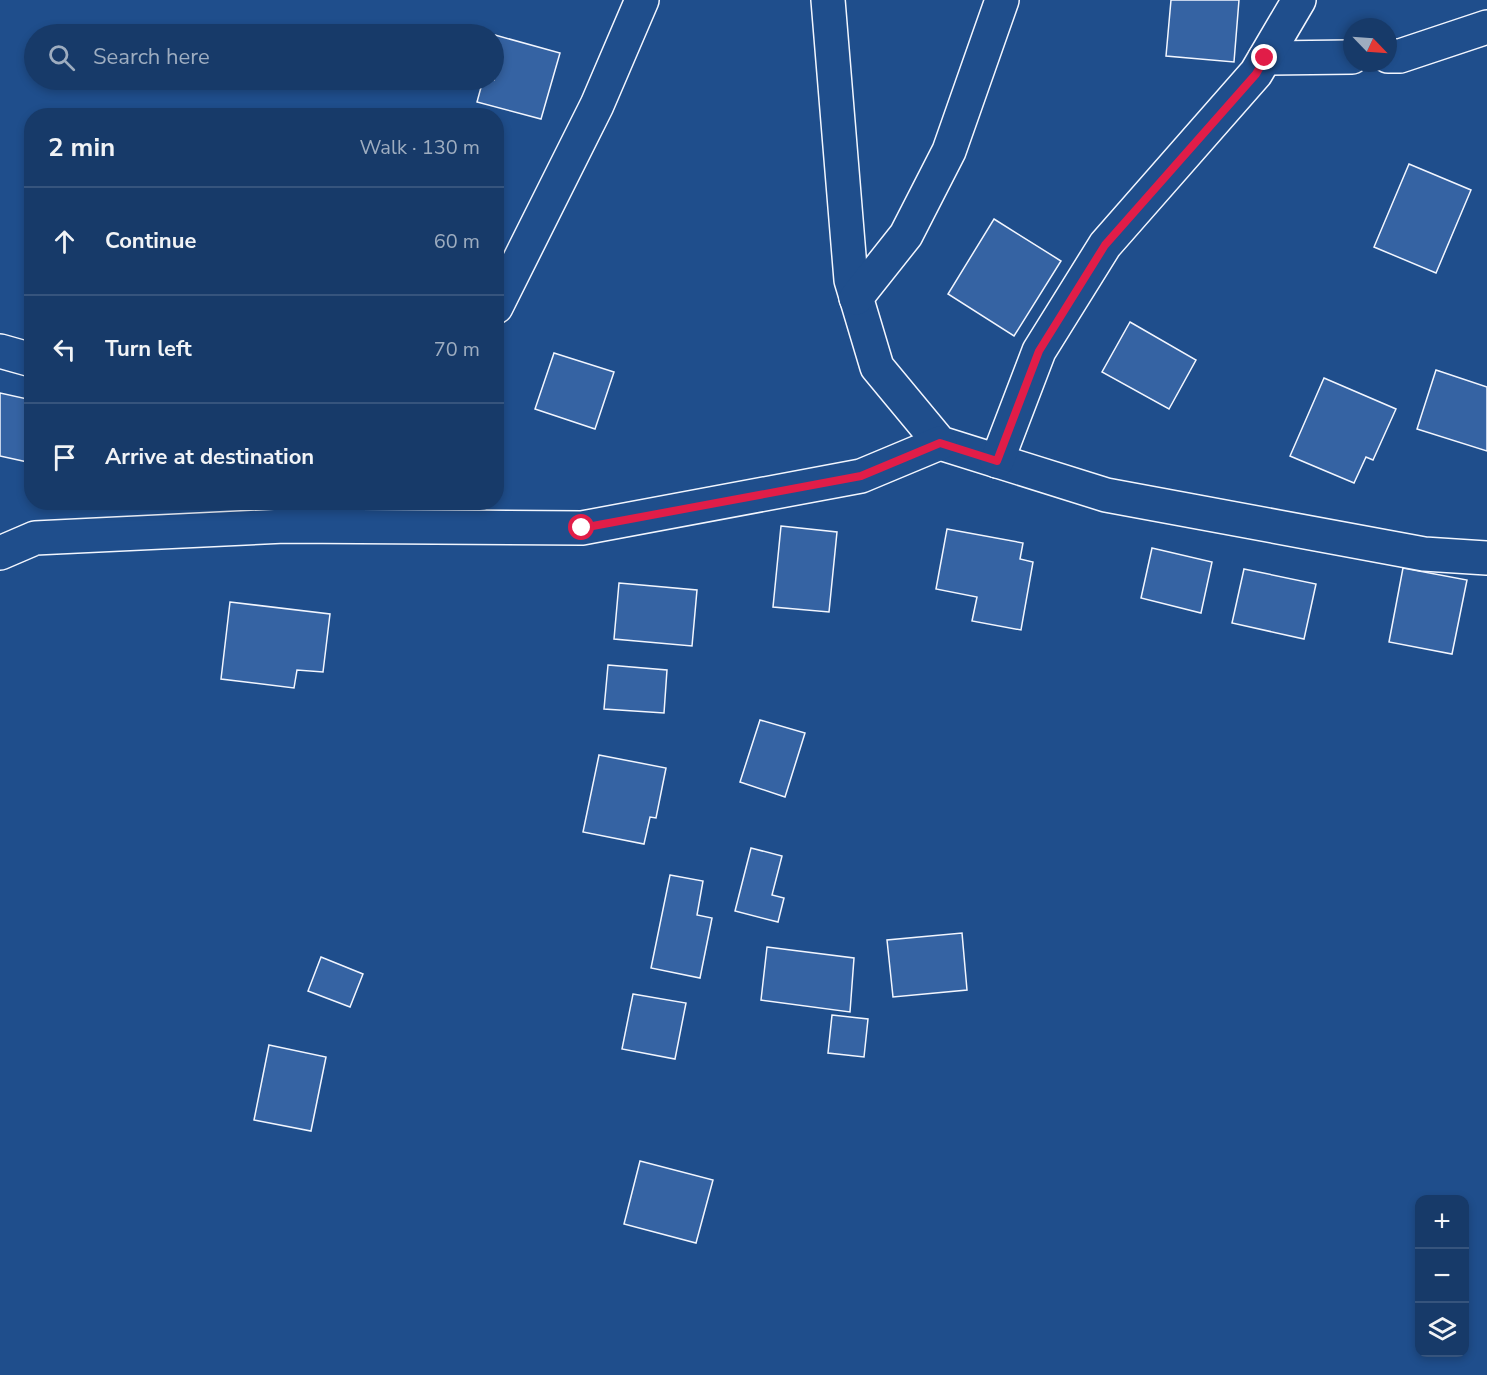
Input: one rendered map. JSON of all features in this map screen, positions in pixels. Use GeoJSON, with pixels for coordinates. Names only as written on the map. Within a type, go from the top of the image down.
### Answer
{"type":"FeatureCollection","features":[{"type":"Feature","properties":{"kind":"street"},"geometry":{"type":"LineString","coordinates":[[504,291],[597,105],[642,0]]}},
{"type":"Feature","properties":{"kind":"street"},"geometry":{"type":"LineString","coordinates":[[828,0],[851,280],[877,367],[940,443],[1106,495],[1424,554],[1487,558]]}},
{"type":"Feature","properties":{"kind":"street"},"geometry":{"type":"LineString","coordinates":[[856,298],[906,235],[949,151],[1002,0]]}},
{"type":"Feature","properties":{"kind":"street"},"geometry":{"type":"LineString","coordinates":[[997,461],[1039,351],[1105,245],[1256,74],[1299,0]]}},
{"type":"Feature","properties":{"kind":"street"},"geometry":{"type":"LineString","coordinates":[[1397,56],[1487,27]]}},
{"type":"Feature","properties":{"kind":"street"},"geometry":{"type":"LineString","coordinates":[[1265,58],[1343,57]]}},
{"type":"Feature","properties":{"kind":"street"},"geometry":{"type":"LineString","coordinates":[[0,351],[24,358]]}},
{"type":"Feature","properties":{"kind":"street"},"geometry":{"type":"LineString","coordinates":[[0,553],[35,538],[285,526],[367,518],[582,528],[861,476],[940,443]]}},
{"type":"Feature","properties":{"kind":"street"},"geometry":{"type":"LineString","coordinates":[[342,510],[367,518]]}},
{"type":"Feature","properties":{"kind":"building"},"geometry":{"type":"Polygon","coordinates":[[[1171,0],[1239,0],[1234,62],[1166,56],[1171,0]]]}},
{"type":"Feature","properties":{"kind":"building"},"geometry":{"type":"Polygon","coordinates":[[[504,37],[560,53],[541,119],[477,102],[480,90],[504,90],[504,37]]]}},
{"type":"Feature","properties":{"kind":"building"},"geometry":{"type":"Polygon","coordinates":[[[1409,164],[1471,190],[1436,273],[1374,247],[1409,164]]]}},
{"type":"Feature","properties":{"kind":"building"},"geometry":{"type":"Polygon","coordinates":[[[994,219],[1061,261],[1014,336],[948,294],[994,219]]]}},
{"type":"Feature","properties":{"kind":"building"},"geometry":{"type":"Polygon","coordinates":[[[1130,322],[1196,360],[1169,409],[1102,372],[1130,322]]]}},
{"type":"Feature","properties":{"kind":"building"},"geometry":{"type":"Polygon","coordinates":[[[554,353],[614,372],[595,429],[535,409],[554,353]]]}},
{"type":"Feature","properties":{"kind":"building"},"geometry":{"type":"Polygon","coordinates":[[[1436,370],[1487,387],[1487,451],[1417,429],[1436,370]]]}},
{"type":"Feature","properties":{"kind":"building"},"geometry":{"type":"Polygon","coordinates":[[[1324,378],[1396,409],[1373,460],[1366,457],[1354,483],[1290,456],[1324,378]]]}},
{"type":"Feature","properties":{"kind":"building"},"geometry":{"type":"Polygon","coordinates":[[[0,393],[24,398],[24,461],[0,456],[0,393]]]}},
{"type":"Feature","properties":{"kind":"building"},"geometry":{"type":"Polygon","coordinates":[[[781,526],[837,532],[829,612],[773,607],[781,526]]]}},
{"type":"Feature","properties":{"kind":"building"},"geometry":{"type":"Polygon","coordinates":[[[947,529],[1023,543],[1020,559],[1033,562],[1021,630],[972,621],[977,597],[936,589],[947,529]]]}},
{"type":"Feature","properties":{"kind":"building"},"geometry":{"type":"Polygon","coordinates":[[[1152,548],[1212,562],[1201,613],[1141,598],[1152,548]]]}},
{"type":"Feature","properties":{"kind":"building"},"geometry":{"type":"Polygon","coordinates":[[[1403,568],[1467,580],[1452,654],[1389,642],[1403,568]]]}},
{"type":"Feature","properties":{"kind":"building"},"geometry":{"type":"Polygon","coordinates":[[[1244,569],[1316,584],[1304,639],[1232,623],[1244,569]]]}},
{"type":"Feature","properties":{"kind":"building"},"geometry":{"type":"Polygon","coordinates":[[[619,583],[697,590],[692,646],[614,639],[619,583]]]}},
{"type":"Feature","properties":{"kind":"building"},"geometry":{"type":"Polygon","coordinates":[[[230,602],[330,614],[323,672],[297,670],[294,688],[221,679],[230,602]]]}},
{"type":"Feature","properties":{"kind":"building"},"geometry":{"type":"Polygon","coordinates":[[[608,665],[667,670],[664,713],[604,709],[608,665]]]}},
{"type":"Feature","properties":{"kind":"building"},"geometry":{"type":"Polygon","coordinates":[[[760,720],[805,733],[785,797],[740,782],[760,720]]]}},
{"type":"Feature","properties":{"kind":"building"},"geometry":{"type":"Polygon","coordinates":[[[599,755],[666,768],[656,818],[650,817],[644,844],[583,832],[599,755]]]}},
{"type":"Feature","properties":{"kind":"building"},"geometry":{"type":"Polygon","coordinates":[[[751,848],[782,856],[772,895],[784,898],[778,922],[735,911],[751,848]]]}},
{"type":"Feature","properties":{"kind":"building"},"geometry":{"type":"Polygon","coordinates":[[[670,875],[703,881],[697,915],[712,918],[700,978],[651,968],[670,875]]]}},
{"type":"Feature","properties":{"kind":"building"},"geometry":{"type":"Polygon","coordinates":[[[962,933],[967,990],[893,997],[887,940],[962,933]]]}},
{"type":"Feature","properties":{"kind":"building"},"geometry":{"type":"Polygon","coordinates":[[[767,947],[854,958],[850,1012],[761,1000],[767,947]]]}},
{"type":"Feature","properties":{"kind":"building"},"geometry":{"type":"Polygon","coordinates":[[[321,957],[363,974],[350,1007],[308,991],[321,957]]]}},
{"type":"Feature","properties":{"kind":"building"},"geometry":{"type":"Polygon","coordinates":[[[633,994],[686,1003],[675,1059],[622,1049],[633,994]]]}},
{"type":"Feature","properties":{"kind":"building"},"geometry":{"type":"Polygon","coordinates":[[[832,1015],[868,1019],[864,1057],[828,1053],[832,1015]]]}},
{"type":"Feature","properties":{"kind":"building"},"geometry":{"type":"Polygon","coordinates":[[[269,1045],[326,1057],[311,1131],[254,1120],[269,1045]]]}},
{"type":"Feature","properties":{"kind":"building"},"geometry":{"type":"Polygon","coordinates":[[[640,1161],[713,1180],[696,1243],[624,1224],[640,1161]]]}},
{"type":"Feature","properties":{"kind":"route"},"geometry":{"type":"LineString","coordinates":[[582,528],[861,476],[940,443],[997,461],[1039,351],[1105,245],[1256,74],[1265,58]]}}]}
